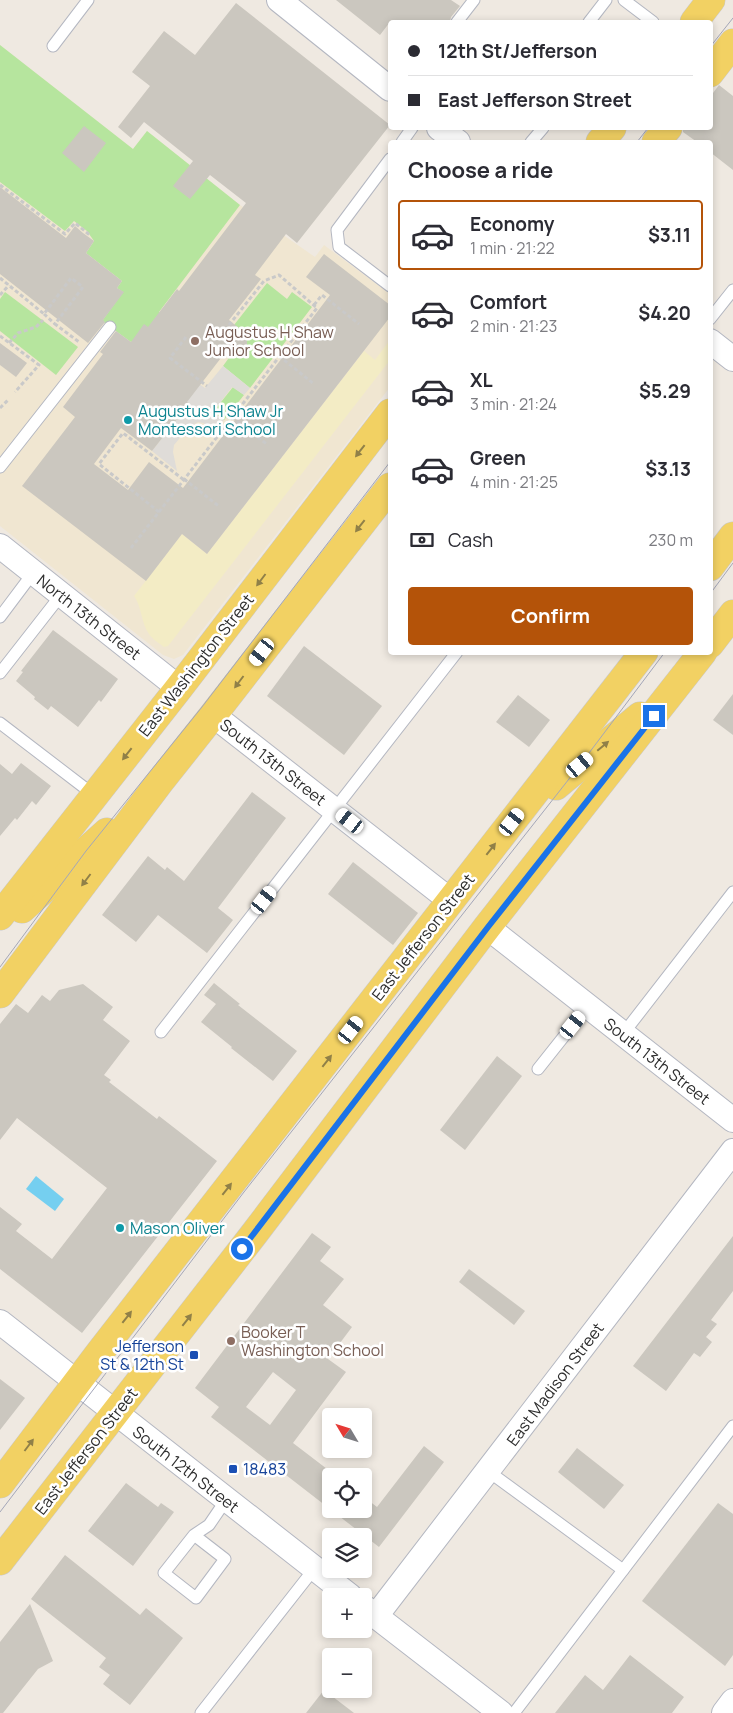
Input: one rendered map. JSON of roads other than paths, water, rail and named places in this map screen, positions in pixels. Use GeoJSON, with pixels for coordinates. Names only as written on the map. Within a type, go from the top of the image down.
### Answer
{"type":"FeatureCollection","features":[{"type":"Feature","properties":{"kind":"main road"},"geometry":{"type":"LineString","coordinates":[[696,20],[711,0]]}},
{"type":"Feature","properties":{"kind":"main road"},"geometry":{"type":"LineString","coordinates":[[713,68],[733,43]]}},
{"type":"Feature","properties":{"kind":"main road"},"geometry":{"type":"LineString","coordinates":[[658,140],[666,130]]}},
{"type":"Feature","properties":{"kind":"main road","name":"East Washington Street"},"geometry":{"type":"LineString","coordinates":[[0,916],[179,688],[388,416]]}},
{"type":"Feature","properties":{"kind":"main road"},"geometry":{"type":"LineString","coordinates":[[0,994],[159,783],[214,716],[388,490]]}},
{"type":"Feature","properties":{"kind":"main road"},"geometry":{"type":"LineString","coordinates":[[713,563],[733,536]]}},
{"type":"Feature","properties":{"kind":"main road"},"geometry":{"type":"LineString","coordinates":[[713,640],[733,614]]}},
{"type":"Feature","properties":{"kind":"main road","name":"East Jefferson Street"},"geometry":{"type":"LineString","coordinates":[[0,1484],[642,655]]}},
{"type":"Feature","properties":{"kind":"main road","name":"East Jefferson Street"},"geometry":{"type":"LineString","coordinates":[[0,1561],[488,927],[701,655]]}},
{"type":"Feature","properties":{"kind":"main road"},"geometry":{"type":"LineString","coordinates":[[512,822],[680,683]]}},
{"type":"Feature","properties":{"kind":"main road"},"geometry":{"type":"LineString","coordinates":[[0,928],[159,783]]}},
{"type":"Feature","properties":{"kind":"street"},"geometry":{"type":"LineString","coordinates":[[279,0],[388,87]]}},
{"type":"Feature","properties":{"kind":"street"},"geometry":{"type":"LineString","coordinates":[[442,130],[455,140]]}},
{"type":"Feature","properties":{"kind":"street"},"geometry":{"type":"LineString","coordinates":[[713,343],[733,359]]}},
{"type":"Feature","properties":{"kind":"street","name":"North 13th Street"},"geometry":{"type":"LineString","coordinates":[[0,546],[179,688]]}},
{"type":"Feature","properties":{"kind":"street","name":"South 13th Street"},"geometry":{"type":"LineString","coordinates":[[214,716],[451,901]]}},
{"type":"Feature","properties":{"kind":"street","name":"South 13th Street"},"geometry":{"type":"LineString","coordinates":[[488,927],[733,1120]]}},
{"type":"Feature","properties":{"kind":"street","name":"East Madison Street"},"geometry":{"type":"LineString","coordinates":[[372,1609],[488,1471],[733,1151]]}},
{"type":"Feature","properties":{"kind":"street","name":"South 12th Street"},"geometry":{"type":"LineString","coordinates":[[0,1322],[76,1384],[340,1588]]}},
{"type":"Feature","properties":{"kind":"street"},"geometry":{"type":"LineString","coordinates":[[372,1613],[501,1713]]}},
{"type":"Feature","properties":{"kind":"street"},"geometry":{"type":"LineString","coordinates":[[724,1713],[733,1700]]}},
{"type":"Feature","properties":{"kind":"lane"},"geometry":{"type":"LineString","coordinates":[[53,46],[88,0]]}},
{"type":"Feature","properties":{"kind":"lane"},"geometry":{"type":"LineString","coordinates":[[459,20],[474,0]]}},
{"type":"Feature","properties":{"kind":"lane"},"geometry":{"type":"LineString","coordinates":[[591,20],[606,0]]}},
{"type":"Feature","properties":{"kind":"lane"},"geometry":{"type":"LineString","coordinates":[[624,0],[650,20]]}},
{"type":"Feature","properties":{"kind":"lane"},"geometry":{"type":"LineString","coordinates":[[533,140],[541,130]]}},
{"type":"Feature","properties":{"kind":"lane"},"geometry":{"type":"LineString","coordinates":[[388,162],[337,230],[339,247],[388,284]]}},
{"type":"Feature","properties":{"kind":"lane"},"geometry":{"type":"LineString","coordinates":[[713,315],[733,290]]}},
{"type":"Feature","properties":{"kind":"lane"},"geometry":{"type":"LineString","coordinates":[[0,467],[110,327]]}},
{"type":"Feature","properties":{"kind":"lane"},"geometry":{"type":"LineString","coordinates":[[0,617],[34,574]]}},
{"type":"Feature","properties":{"kind":"lane"},"geometry":{"type":"LineString","coordinates":[[0,673],[61,595]]}},
{"type":"Feature","properties":{"kind":"lane"},"geometry":{"type":"LineString","coordinates":[[161,1032],[455,655]]}},
{"type":"Feature","properties":{"kind":"lane"},"geometry":{"type":"LineString","coordinates":[[0,723],[94,795]]}},
{"type":"Feature","properties":{"kind":"lane"},"geometry":{"type":"LineString","coordinates":[[623,1034],[733,892]]}},
{"type":"Feature","properties":{"kind":"lane"},"geometry":{"type":"LineString","coordinates":[[538,1069],[588,1006]]}},
{"type":"Feature","properties":{"kind":"lane"},"geometry":{"type":"LineString","coordinates":[[514,1713],[733,1426]]}},
{"type":"Feature","properties":{"kind":"lane"},"geometry":{"type":"LineString","coordinates":[[488,1471],[623,1570]]}},
{"type":"Feature","properties":{"kind":"lane"},"geometry":{"type":"LineString","coordinates":[[194,1535],[226,1560],[196,1598],[164,1573],[194,1535],[208,1525],[226,1500]]}},
{"type":"Feature","properties":{"kind":"lane"},"geometry":{"type":"LineString","coordinates":[[201,1713],[314,1568]]}},
{"type":"Feature","properties":{"kind":"water"},"geometry":{"type":"Polygon","coordinates":[[[36,1176],[64,1199],[55,1211],[26,1189],[36,1176]]]}},
{"type":"Feature","properties":{"kind":"tram line"},"geometry":{"type":"LineString","coordinates":[[713,43],[733,18]]}},
{"type":"Feature","properties":{"kind":"tram line"},"geometry":{"type":"LineString","coordinates":[[639,140],[646,130]]}},
{"type":"Feature","properties":{"kind":"tram line"},"geometry":{"type":"LineString","coordinates":[[0,967],[86,851],[202,707],[388,465]]}},
{"type":"Feature","properties":{"kind":"tram line"},"geometry":{"type":"LineString","coordinates":[[713,590],[733,563]]}},
{"type":"Feature","properties":{"kind":"tram line"},"geometry":{"type":"LineString","coordinates":[[0,1512],[244,1192],[580,765],[663,655]]}},
{"type":"Feature","properties":{"kind":"place","name":"Augustus H Shaw Junior School"},"geometry":{"type":"Point","coordinates":[195,341]}},
{"type":"Feature","properties":{"kind":"place","name":"Augustus H Shaw Jr Montessori School"},"geometry":{"type":"Point","coordinates":[128,420]}},
{"type":"Feature","properties":{"kind":"place","name":"Mason Oliver"},"geometry":{"type":"Point","coordinates":[120,1228]}},
{"type":"Feature","properties":{"kind":"place","name":"Booker T Washington School"},"geometry":{"type":"Point","coordinates":[231,1341]}},
{"type":"Feature","properties":{"kind":"place","name":"Jefferson St & 12th St"},"geometry":{"type":"Point","coordinates":[194,1355]}},
{"type":"Feature","properties":{"kind":"place","name":"18483"},"geometry":{"type":"Point","coordinates":[233,1469]}}]}
